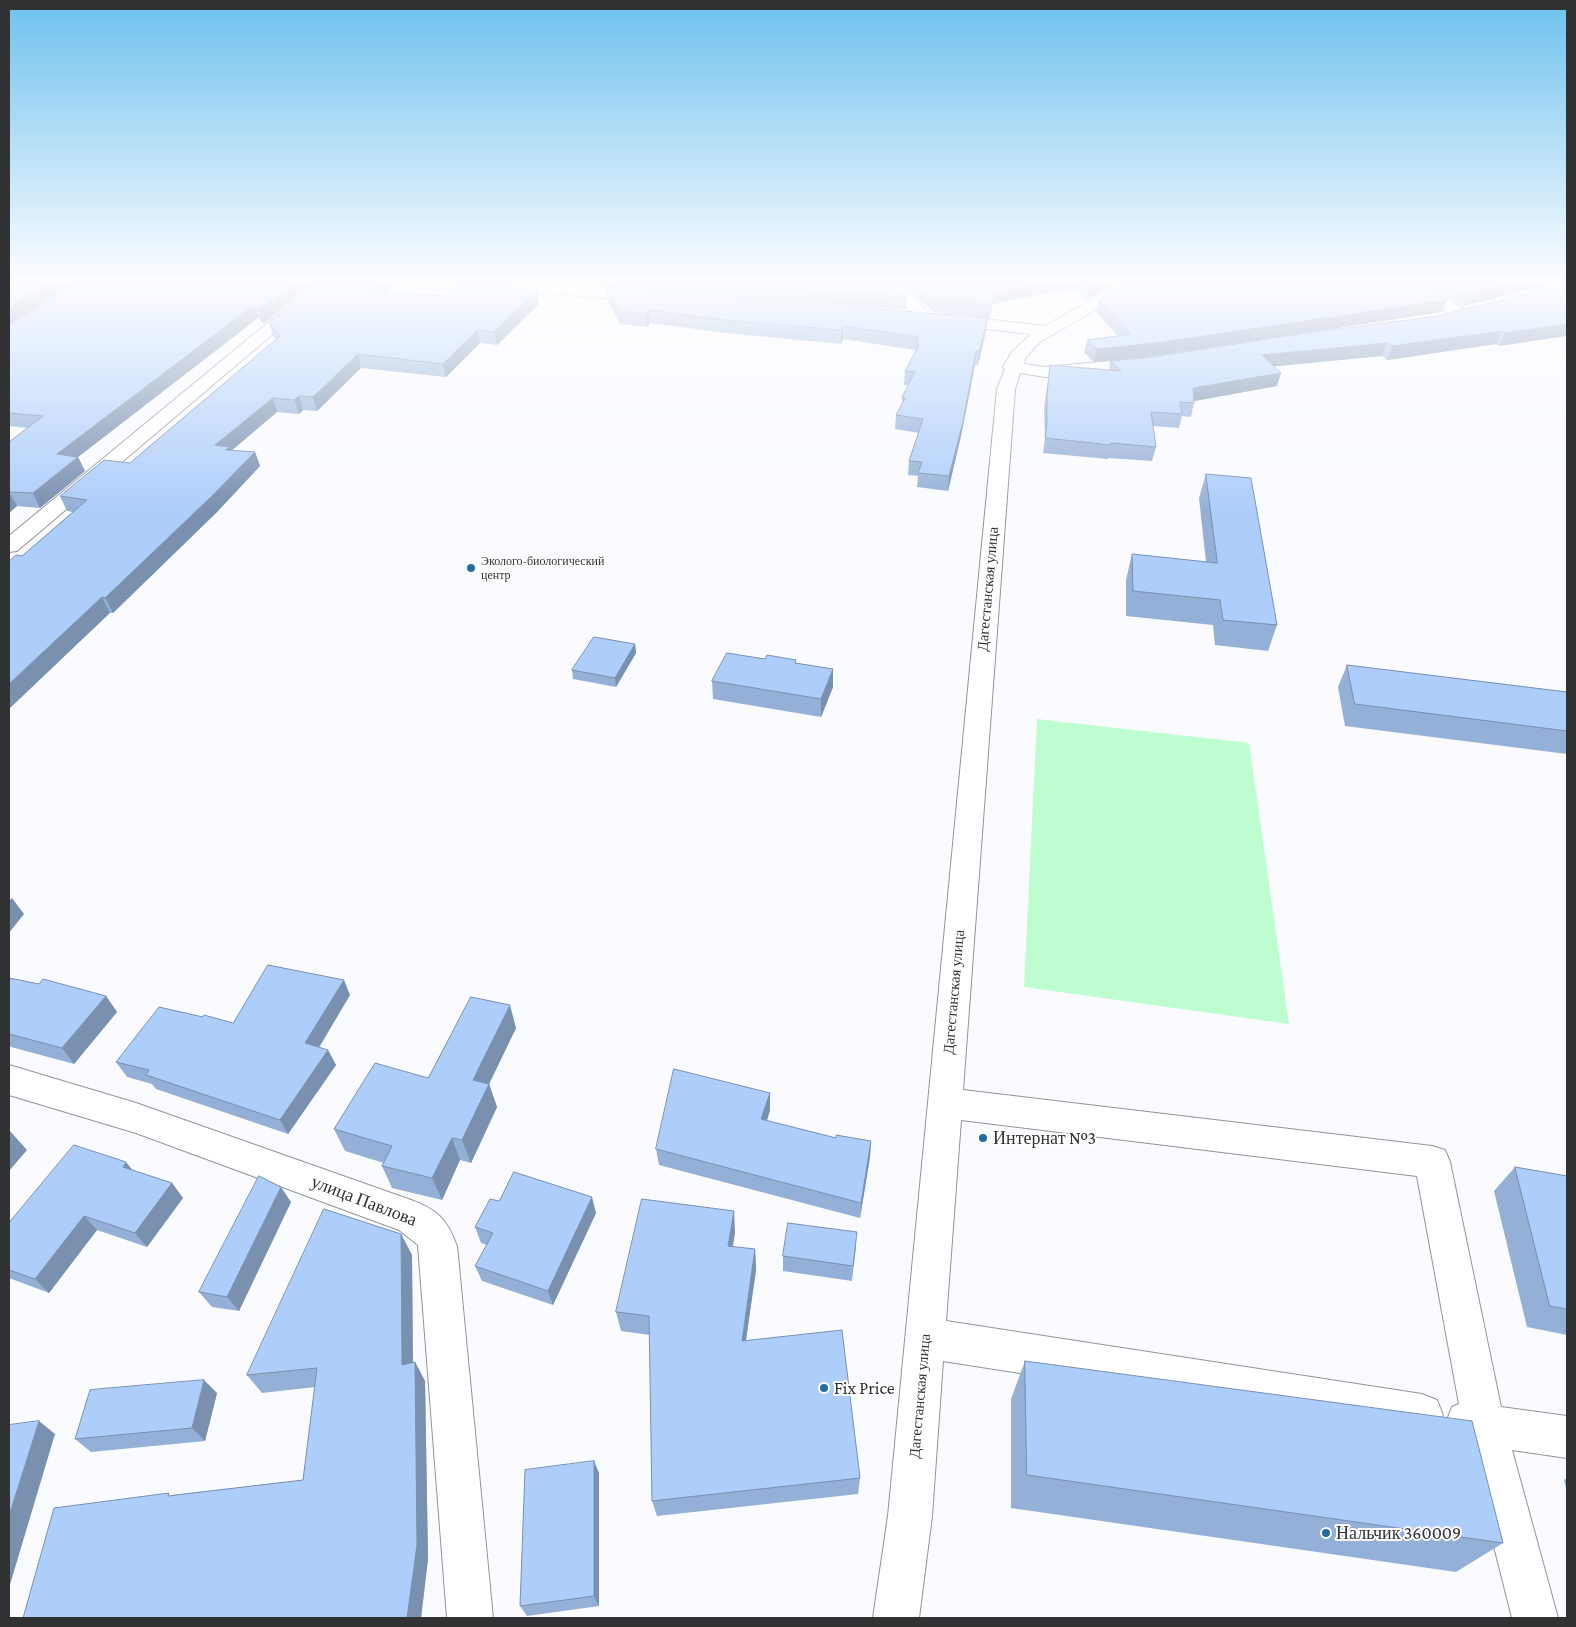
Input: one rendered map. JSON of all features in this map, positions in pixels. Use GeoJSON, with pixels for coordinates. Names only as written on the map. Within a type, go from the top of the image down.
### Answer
{"type":"FeatureCollection","features":[{"type":"Feature","properties":{"kind":"street"},"geometry":{"type":"LineString","coordinates":[[9,546],[234,359]]}},
{"type":"Feature","properties":{"kind":"street"},"geometry":{"type":"LineString","coordinates":[[1016,359],[1012,367],[1045,372],[1158,362]]}},
{"type":"Feature","properties":{"kind":"street","name":"Дагестанская улица"},"geometry":{"type":"LineString","coordinates":[[896,1618],[910,1516],[1006,389],[1012,367]]}},
{"type":"Feature","properties":{"kind":"street","name":"улица Павлова"},"geometry":{"type":"LineString","coordinates":[[9,1080],[136,1118],[411,1218],[427,1226],[435,1235],[438,1246],[470,1618]]}},
{"type":"Feature","properties":{"kind":"street"},"geometry":{"type":"LineString","coordinates":[[944,1103],[1432,1162],[1484,1425],[1535,1618]]}},
{"type":"Feature","properties":{"kind":"street"},"geometry":{"type":"LineString","coordinates":[[924,1338],[1567,1437]]}},
{"type":"Feature","properties":{"kind":"green space"},"geometry":{"type":"Polygon","coordinates":[[[1037,719],[1249,743],[1289,1024],[1024,987],[1037,719]]]}},
{"type":"Feature","properties":{"kind":"building"},"geometry":{"type":"Polygon","coordinates":[[[9,359],[183,359],[57,454],[78,457],[33,493],[9,492],[9,442],[43,416],[9,413],[9,359]]]}},
{"type":"Feature","properties":{"kind":"building"},"geometry":{"type":"Polygon","coordinates":[[[253,359],[353,359],[313,397],[299,396],[294,400],[273,398],[215,445],[229,447],[226,450],[255,452],[211,497],[105,598],[102,597],[9,684],[9,561],[16,555],[22,556],[87,500],[60,496],[104,460],[130,463],[253,359]]]}},
{"type":"Feature","properties":{"kind":"building"},"geometry":{"type":"Polygon","coordinates":[[[400,359],[448,359],[443,364],[400,359]]]}},
{"type":"Feature","properties":{"kind":"building"},"geometry":{"type":"Polygon","coordinates":[[[912,359],[975,359],[963,422],[949,476],[918,473],[922,462],[909,461],[923,419],[896,415],[905,398],[902,397],[915,372],[905,371],[912,359]]]}},
{"type":"Feature","properties":{"kind":"building"},"geometry":{"type":"Polygon","coordinates":[[[1132,359],[1266,359],[1281,373],[1193,388],[1194,403],[1180,402],[1182,414],[1151,412],[1156,447],[1111,443],[1111,445],[1045,438],[1050,365],[1121,371],[1110,361],[1132,359]]]}},
{"type":"Feature","properties":{"kind":"building"},"geometry":{"type":"Polygon","coordinates":[[[1206,474],[1251,478],[1277,625],[1223,620],[1220,600],[1133,591],[1132,554],[1217,563],[1206,474]]]}},
{"type":"Feature","properties":{"kind":"building"},"geometry":{"type":"Polygon","coordinates":[[[594,637],[635,644],[615,678],[572,670],[594,637]]]}},
{"type":"Feature","properties":{"kind":"building"},"geometry":{"type":"Polygon","coordinates":[[[727,653],[765,659],[767,655],[796,660],[795,663],[833,669],[821,699],[712,681],[727,653]]]}},
{"type":"Feature","properties":{"kind":"building"},"geometry":{"type":"Polygon","coordinates":[[[1347,665],[1567,692],[1567,731],[1355,704],[1347,665]]]}},
{"type":"Feature","properties":{"kind":"building"},"geometry":{"type":"Polygon","coordinates":[[[268,965],[344,980],[305,1043],[328,1050],[280,1120],[146,1075],[149,1070],[116,1062],[159,1007],[203,1017],[204,1015],[233,1023],[268,965]]]}},
{"type":"Feature","properties":{"kind":"building"},"geometry":{"type":"Polygon","coordinates":[[[9,978],[39,984],[43,979],[106,996],[62,1048],[9,1034],[9,978]]]}},
{"type":"Feature","properties":{"kind":"building"},"geometry":{"type":"Polygon","coordinates":[[[471,997],[510,1005],[473,1080],[489,1084],[462,1140],[452,1138],[432,1178],[382,1166],[392,1146],[334,1129],[375,1063],[428,1078],[471,997]]]}},
{"type":"Feature","properties":{"kind":"building"},"geometry":{"type":"Polygon","coordinates":[[[674,1069],[770,1093],[761,1119],[836,1138],[836,1135],[871,1141],[861,1203],[656,1149],[674,1069]]]}},
{"type":"Feature","properties":{"kind":"building"},"geometry":{"type":"Polygon","coordinates":[[[74,1145],[126,1162],[123,1167],[172,1183],[135,1233],[84,1216],[35,1279],[9,1270],[9,1223],[74,1145]]]}},
{"type":"Feature","properties":{"kind":"building"},"geometry":{"type":"Polygon","coordinates":[[[1515,1167],[1567,1176],[1567,1309],[1550,1306],[1515,1167]]]}},
{"type":"Feature","properties":{"kind":"building"},"geometry":{"type":"Polygon","coordinates":[[[514,1172],[592,1197],[548,1291],[475,1266],[493,1233],[475,1227],[490,1199],[499,1201],[514,1172]]]}},
{"type":"Feature","properties":{"kind":"building"},"geometry":{"type":"Polygon","coordinates":[[[259,1176],[281,1187],[227,1297],[199,1292],[259,1176]]]}},
{"type":"Feature","properties":{"kind":"building"},"geometry":{"type":"Polygon","coordinates":[[[642,1199],[734,1211],[728,1246],[755,1249],[742,1341],[842,1330],[860,1478],[652,1501],[649,1316],[616,1312],[642,1199]]]}},
{"type":"Feature","properties":{"kind":"building"},"geometry":{"type":"Polygon","coordinates":[[[324,1209],[401,1234],[402,1365],[415,1362],[417,1545],[407,1618],[23,1618],[54,1508],[169,1493],[168,1496],[303,1480],[317,1368],[247,1375],[324,1209]]]}},
{"type":"Feature","properties":{"kind":"building"},"geometry":{"type":"Polygon","coordinates":[[[788,1223],[857,1232],[853,1266],[783,1256],[788,1223]]]}},
{"type":"Feature","properties":{"kind":"building"},"geometry":{"type":"Polygon","coordinates":[[[1025,1361],[1472,1421],[1503,1543],[1027,1475],[1025,1361]]]}},
{"type":"Feature","properties":{"kind":"building"},"geometry":{"type":"Polygon","coordinates":[[[204,1380],[192,1428],[75,1439],[90,1390],[204,1380]]]}},
{"type":"Feature","properties":{"kind":"building"},"geometry":{"type":"Polygon","coordinates":[[[39,1421],[9,1516],[9,1425],[39,1421]]]}},
{"type":"Feature","properties":{"kind":"building"},"geometry":{"type":"Polygon","coordinates":[[[594,1461],[594,1596],[520,1606],[525,1470],[594,1461]]]}},
{"type":"Feature","properties":{"kind":"place","name":"Эколого-биологический центр"},"geometry":{"type":"Point","coordinates":[471,568]}},
{"type":"Feature","properties":{"kind":"place","name":"Интернат №3"},"geometry":{"type":"Point","coordinates":[983,1138]}},
{"type":"Feature","properties":{"kind":"place","name":"Fix Price"},"geometry":{"type":"Point","coordinates":[824,1388]}},
{"type":"Feature","properties":{"kind":"place","name":"Нальчик 360009"},"geometry":{"type":"Point","coordinates":[1326,1533]}}]}
